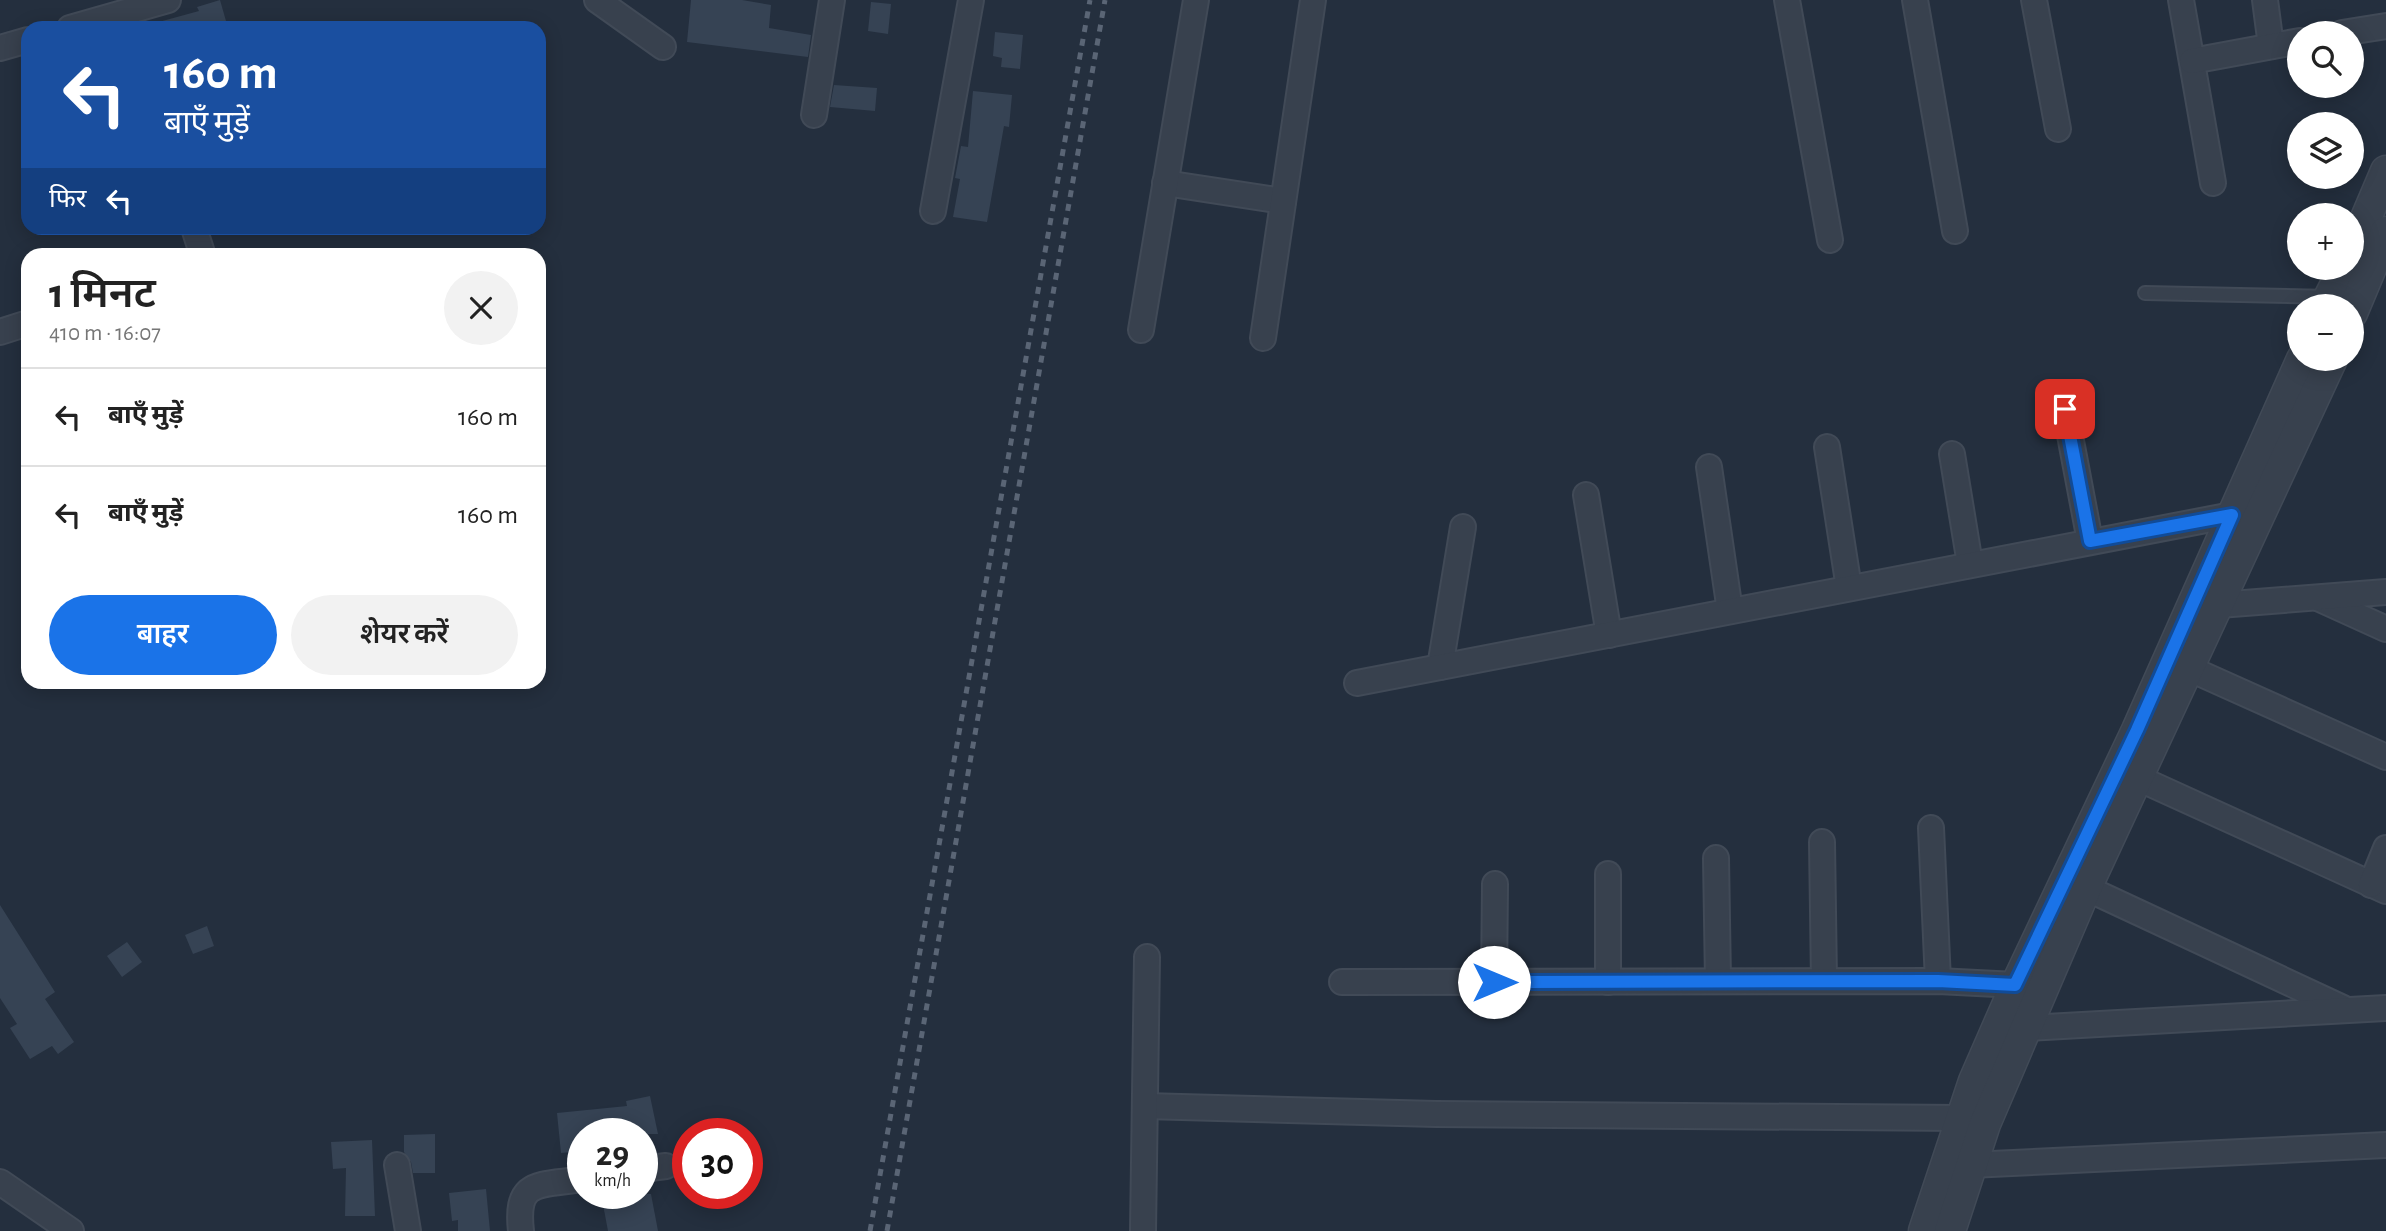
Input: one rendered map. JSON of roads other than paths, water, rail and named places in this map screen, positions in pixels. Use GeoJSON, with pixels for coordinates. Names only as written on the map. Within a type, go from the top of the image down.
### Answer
{"type":"FeatureCollection","features":[{"type":"Feature","properties":{"kind":"street"},"geometry":{"type":"LineString","coordinates":[[96,21],[168,0]]}},
{"type":"Feature","properties":{"kind":"street"},"geometry":{"type":"LineString","coordinates":[[597,0],[663,47]]}},
{"type":"Feature","properties":{"kind":"street"},"geometry":{"type":"LineString","coordinates":[[814,115],[832,0]]}},
{"type":"Feature","properties":{"kind":"street"},"geometry":{"type":"LineString","coordinates":[[933,211],[971,0]]}},
{"type":"Feature","properties":{"kind":"street"},"geometry":{"type":"LineString","coordinates":[[1141,330],[1196,0]]}},
{"type":"Feature","properties":{"kind":"street"},"geometry":{"type":"LineString","coordinates":[[1263,338],[1313,0]]}},
{"type":"Feature","properties":{"kind":"street"},"geometry":{"type":"LineString","coordinates":[[1787,0],[1830,240]]}},
{"type":"Feature","properties":{"kind":"street"},"geometry":{"type":"LineString","coordinates":[[1915,0],[1955,231]]}},
{"type":"Feature","properties":{"kind":"street"},"geometry":{"type":"LineString","coordinates":[[2034,0],[2058,130]]}},
{"type":"Feature","properties":{"kind":"street"},"geometry":{"type":"LineString","coordinates":[[2181,0],[2213,183]]}},
{"type":"Feature","properties":{"kind":"street"},"geometry":{"type":"LineString","coordinates":[[2265,0],[2271,46]]}},
{"type":"Feature","properties":{"kind":"street"},"geometry":{"type":"LineString","coordinates":[[2364,30],[2386,26]]}},
{"type":"Feature","properties":{"kind":"street"},"geometry":{"type":"LineString","coordinates":[[0,48],[21,42]]}},
{"type":"Feature","properties":{"kind":"street"},"geometry":{"type":"LineString","coordinates":[[2192,61],[2287,43]]}},
{"type":"Feature","properties":{"kind":"street"},"geometry":{"type":"LineString","coordinates":[[2342,294],[2372,236],[2386,170]]}},
{"type":"Feature","properties":{"kind":"street"},"geometry":{"type":"LineString","coordinates":[[1165,183],[1283,201]]}},
{"type":"Feature","properties":{"kind":"street"},"geometry":{"type":"LineString","coordinates":[[0,332],[21,325]]}},
{"type":"Feature","properties":{"kind":"street"},"geometry":{"type":"LineString","coordinates":[[1924,1231],[1958,1163],[2015,985],[2137,730],[2297,371]]}},
{"type":"Feature","properties":{"kind":"street"},"geometry":{"type":"LineString","coordinates":[[1972,1121],[2029,1028],[2086,888],[2140,779],[2188,668],[2326,371]]}},
{"type":"Feature","properties":{"kind":"street"},"geometry":{"type":"LineString","coordinates":[[2065,409],[2090,541]]}},
{"type":"Feature","properties":{"kind":"street"},"geometry":{"type":"LineString","coordinates":[[1827,447],[1849,588]]}},
{"type":"Feature","properties":{"kind":"street"},"geometry":{"type":"LineString","coordinates":[[1952,454],[1970,564]]}},
{"type":"Feature","properties":{"kind":"street"},"geometry":{"type":"LineString","coordinates":[[1709,467],[1730,611]]}},
{"type":"Feature","properties":{"kind":"street"},"geometry":{"type":"LineString","coordinates":[[1586,495],[1609,635]]}},
{"type":"Feature","properties":{"kind":"street"},"geometry":{"type":"LineString","coordinates":[[1357,683],[2232,515]]}},
{"type":"Feature","properties":{"kind":"street"},"geometry":{"type":"LineString","coordinates":[[1440,667],[1463,527]]}},
{"type":"Feature","properties":{"kind":"street"},"geometry":{"type":"LineString","coordinates":[[2219,605],[2386,592]]}},
{"type":"Feature","properties":{"kind":"street"},"geometry":{"type":"LineString","coordinates":[[2315,597],[2386,629]]}},
{"type":"Feature","properties":{"kind":"street"},"geometry":{"type":"LineString","coordinates":[[2188,668],[2386,757]]}},
{"type":"Feature","properties":{"kind":"street"},"geometry":{"type":"LineString","coordinates":[[2140,779],[2378,888],[2386,848]]}},
{"type":"Feature","properties":{"kind":"street"},"geometry":{"type":"LineString","coordinates":[[1931,828],[1938,981]]}},
{"type":"Feature","properties":{"kind":"street"},"geometry":{"type":"LineString","coordinates":[[1822,842],[1824,981]]}},
{"type":"Feature","properties":{"kind":"street"},"geometry":{"type":"LineString","coordinates":[[1716,858],[1718,981]]}},
{"type":"Feature","properties":{"kind":"street"},"geometry":{"type":"LineString","coordinates":[[1608,874],[1608,982]]}},
{"type":"Feature","properties":{"kind":"street"},"geometry":{"type":"LineString","coordinates":[[1494,982],[1495,884]]}},
{"type":"Feature","properties":{"kind":"street"},"geometry":{"type":"LineString","coordinates":[[2086,888],[2347,1010]]}},
{"type":"Feature","properties":{"kind":"street"},"geometry":{"type":"LineString","coordinates":[[1143,1231],[1147,957]]}},
{"type":"Feature","properties":{"kind":"street"},"geometry":{"type":"LineString","coordinates":[[1342,982],[1938,981],[2015,985]]}},
{"type":"Feature","properties":{"kind":"street"},"geometry":{"type":"LineString","coordinates":[[2029,1028],[2386,1008]]}},
{"type":"Feature","properties":{"kind":"street"},"geometry":{"type":"LineString","coordinates":[[1145,1106],[1436,1114],[1972,1121]]}},
{"type":"Feature","properties":{"kind":"street"},"geometry":{"type":"LineString","coordinates":[[1958,1163],[2386,1145]]}},
{"type":"Feature","properties":{"kind":"street"},"geometry":{"type":"LineString","coordinates":[[1950,1231],[1958,1163]]}},
{"type":"Feature","properties":{"kind":"street"},"geometry":{"type":"LineString","coordinates":[[397,1165],[408,1231]]}},
{"type":"Feature","properties":{"kind":"street"},"geometry":{"type":"LineString","coordinates":[[0,1182],[72,1231]]}},
{"type":"Feature","properties":{"kind":"street"},"geometry":{"type":"LineString","coordinates":[[521,1231],[519,1206],[524,1194],[534,1187],[567,1182]]}},
{"type":"Feature","properties":{"kind":"lane"},"geometry":{"type":"LineString","coordinates":[[2145,293],[2287,302]]}},
{"type":"Feature","properties":{"kind":"railway"},"geometry":{"type":"LineString","coordinates":[[870,1231],[1090,0]]}},
{"type":"Feature","properties":{"kind":"railway"},"geometry":{"type":"LineString","coordinates":[[887,1231],[1105,0]]}}]}
